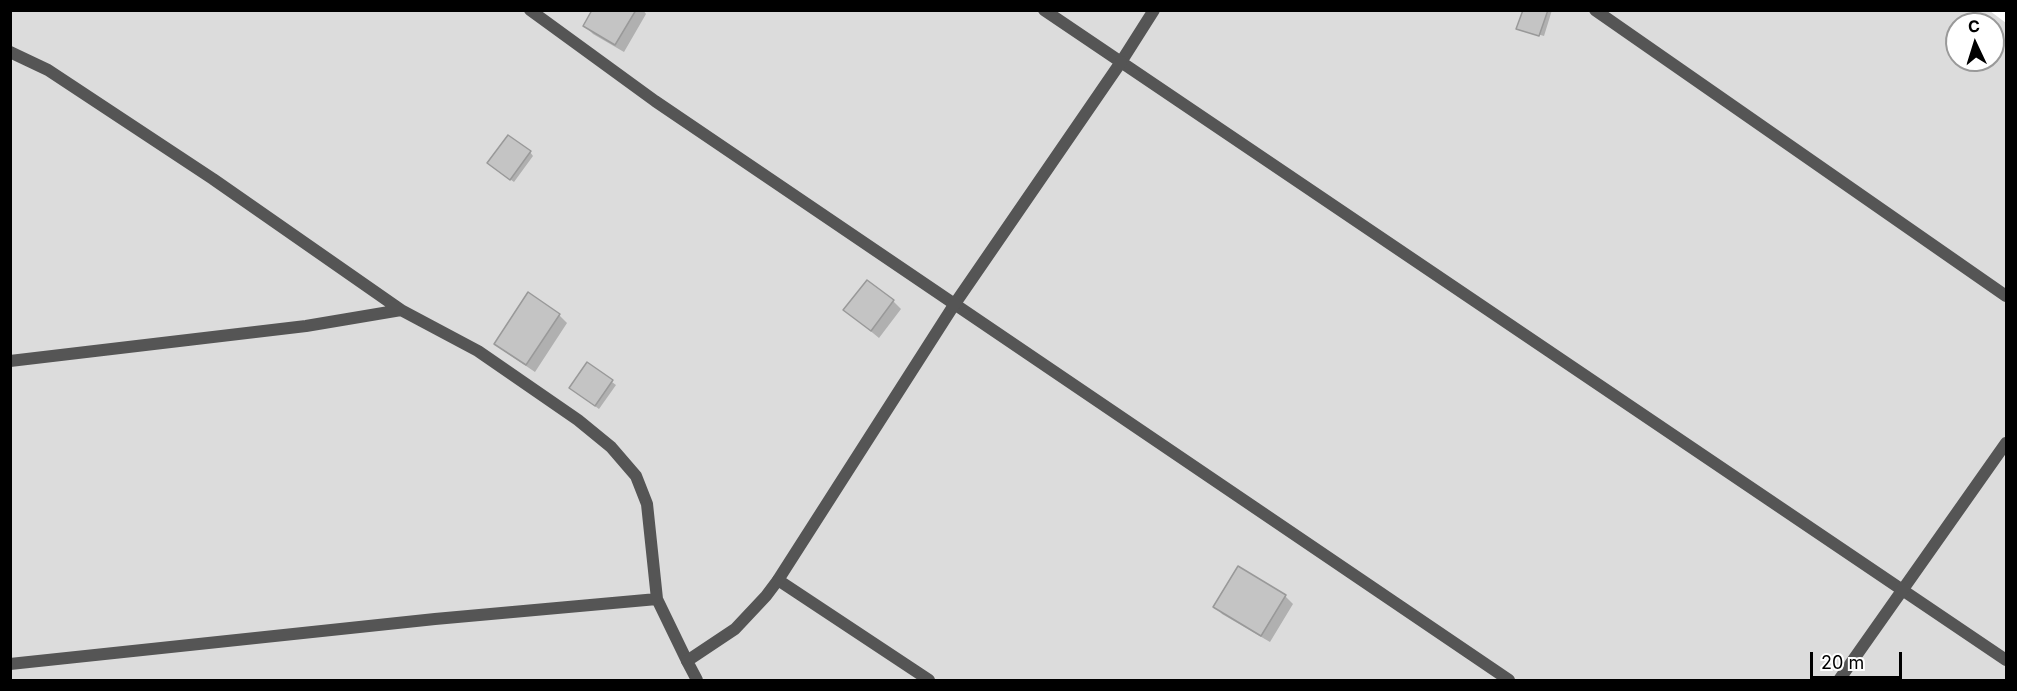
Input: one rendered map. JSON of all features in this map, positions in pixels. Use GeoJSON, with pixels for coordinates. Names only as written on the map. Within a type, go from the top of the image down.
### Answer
{"type":"FeatureCollection","features":[{"type":"Feature","properties":{"kind":"street"},"geometry":{"type":"LineString","coordinates":[[530,10],[655,101],[954,305],[1214,478],[1509,681]]}},
{"type":"Feature","properties":{"kind":"street"},"geometry":{"type":"LineString","coordinates":[[1044,10],[2007,660]]}},
{"type":"Feature","properties":{"kind":"street"},"geometry":{"type":"LineString","coordinates":[[687,661],[735,629],[778,580],[954,305],[1121,62],[1154,10]]}},
{"type":"Feature","properties":{"kind":"street"},"geometry":{"type":"LineString","coordinates":[[1594,10],[2007,296]]}},
{"type":"Feature","properties":{"kind":"street"},"geometry":{"type":"LineString","coordinates":[[10,52],[48,70],[213,179],[401,310],[478,351],[578,420],[611,447],[636,476],[646,504],[657,599],[697,681]]}},
{"type":"Feature","properties":{"kind":"street"},"geometry":{"type":"LineString","coordinates":[[10,361],[306,326],[401,310]]}},
{"type":"Feature","properties":{"kind":"street"},"geometry":{"type":"LineString","coordinates":[[1839,681],[2007,443]]}},
{"type":"Feature","properties":{"kind":"street"},"geometry":{"type":"LineString","coordinates":[[778,580],[929,681]]}},
{"type":"Feature","properties":{"kind":"street"},"geometry":{"type":"LineString","coordinates":[[10,664],[435,619],[657,599]]}},
{"type":"Feature","properties":{"kind":"shaded area"},"geometry":{"type":"Polygon","coordinates":[[[10,11],[1990,11],[1945,12],[1945,72],[2005,72],[2006,23],[2006,680],[11,680],[10,11]]]}},
{"type":"Feature","properties":{"kind":"building"},"geometry":{"type":"Polygon","coordinates":[[[592,10],[636,10],[615,45],[583,26],[592,10]]]}},
{"type":"Feature","properties":{"kind":"building"},"geometry":{"type":"Polygon","coordinates":[[[1523,10],[1548,10],[1539,36],[1516,29],[1523,10]]]}},
{"type":"Feature","properties":{"kind":"building"},"geometry":{"type":"Polygon","coordinates":[[[508,135],[531,151],[510,180],[487,163],[508,135]]]}},
{"type":"Feature","properties":{"kind":"building"},"geometry":{"type":"Polygon","coordinates":[[[867,280],[894,300],[871,331],[843,310],[867,280]]]}},
{"type":"Feature","properties":{"kind":"building"},"geometry":{"type":"Polygon","coordinates":[[[528,292],[560,314],[526,365],[494,344],[528,292]]]}},
{"type":"Feature","properties":{"kind":"building"},"geometry":{"type":"Polygon","coordinates":[[[587,362],[613,380],[595,406],[569,388],[587,362]]]}},
{"type":"Feature","properties":{"kind":"building"},"geometry":{"type":"Polygon","coordinates":[[[1238,566],[1286,595],[1261,636],[1213,607],[1238,566]]]}}]}
